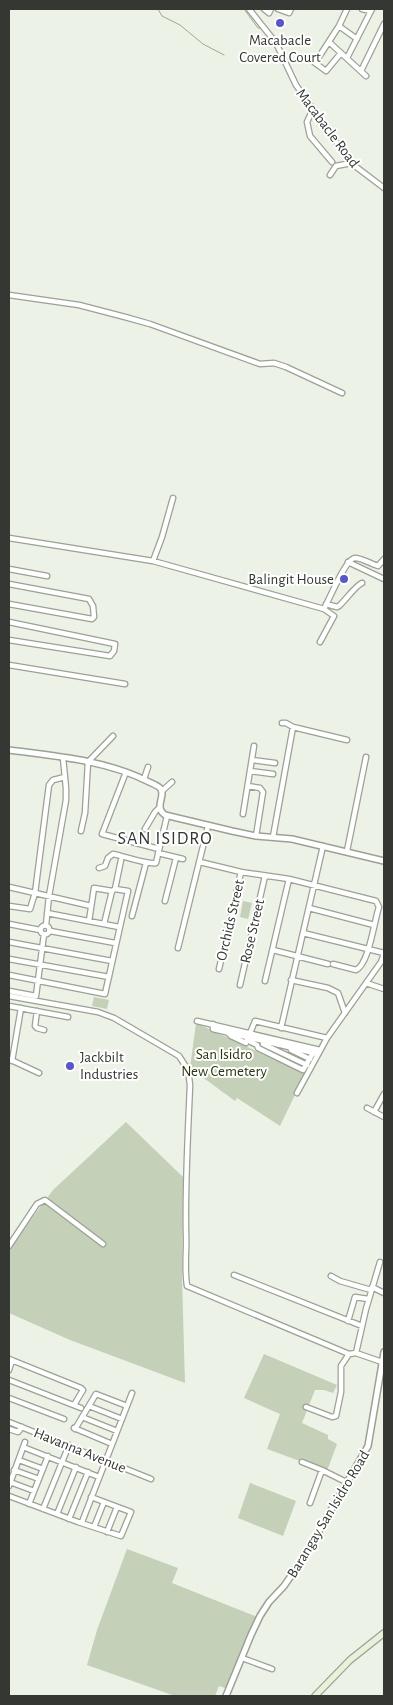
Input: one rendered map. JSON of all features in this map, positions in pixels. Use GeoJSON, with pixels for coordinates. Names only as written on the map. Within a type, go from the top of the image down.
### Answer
{"type":"FeatureCollection","features":[{"type":"Feature","properties":{"kind":"main road"},"geometry":{"type":"LineString","coordinates":[[315,1696],[356,1654],[384,1633]]}},
{"type":"Feature","properties":{"kind":"street","name":"Macabacle Road"},"geometry":{"type":"LineString","coordinates":[[249,9],[276,44],[296,85],[351,163],[384,188]]}},
{"type":"Feature","properties":{"kind":"street"},"geometry":{"type":"LineString","coordinates":[[264,9],[269,13],[271,9]]}},
{"type":"Feature","properties":{"kind":"street"},"geometry":{"type":"LineString","coordinates":[[278,9],[289,13],[291,9]]}},
{"type":"Feature","properties":{"kind":"street"},"geometry":{"type":"LineString","coordinates":[[341,53],[326,71],[315,63],[339,26],[347,9]]}},
{"type":"Feature","properties":{"kind":"street"},"geometry":{"type":"LineString","coordinates":[[347,58],[371,10],[362,9]]}},
{"type":"Feature","properties":{"kind":"street"},"geometry":{"type":"LineString","coordinates":[[361,71],[384,24]]}},
{"type":"Feature","properties":{"kind":"street"},"geometry":{"type":"LineString","coordinates":[[339,26],[357,38]]}},
{"type":"Feature","properties":{"kind":"street"},"geometry":{"type":"LineString","coordinates":[[329,42],[366,76]]}},
{"type":"Feature","properties":{"kind":"street"},"geometry":{"type":"LineString","coordinates":[[313,110],[307,122],[310,136],[332,162]]}},
{"type":"Feature","properties":{"kind":"street"},"geometry":{"type":"LineString","coordinates":[[330,175],[336,166],[351,163]]}},
{"type":"Feature","properties":{"kind":"street"},"geometry":{"type":"LineString","coordinates":[[9,295],[80,305],[133,319],[260,364],[274,363],[286,367],[342,393]]}},
{"type":"Feature","properties":{"kind":"street"},"geometry":{"type":"LineString","coordinates":[[153,561],[173,498]]}},
{"type":"Feature","properties":{"kind":"street"},"geometry":{"type":"LineString","coordinates":[[9,538],[153,561],[325,606],[339,606],[352,594],[357,585],[362,583]]}},
{"type":"Feature","properties":{"kind":"street"},"geometry":{"type":"LineString","coordinates":[[325,606],[348,562],[356,558],[378,566],[384,558]]}},
{"type":"Feature","properties":{"kind":"street"},"geometry":{"type":"LineString","coordinates":[[348,562],[384,579]]}},
{"type":"Feature","properties":{"kind":"street"},"geometry":{"type":"LineString","coordinates":[[9,570],[47,576]]}},
{"type":"Feature","properties":{"kind":"street"},"geometry":{"type":"LineString","coordinates":[[9,584],[89,599],[93,606],[94,617],[92,619],[9,604]]}},
{"type":"Feature","properties":{"kind":"street"},"geometry":{"type":"LineString","coordinates":[[320,642],[334,616],[325,606]]}},
{"type":"Feature","properties":{"kind":"street"},"geometry":{"type":"LineString","coordinates":[[9,622],[115,644],[114,651],[110,656],[9,640]]}},
{"type":"Feature","properties":{"kind":"street"},"geometry":{"type":"LineString","coordinates":[[9,665],[125,684]]}},
{"type":"Feature","properties":{"kind":"street"},"geometry":{"type":"LineString","coordinates":[[282,723],[347,740]]}},
{"type":"Feature","properties":{"kind":"street"},"geometry":{"type":"LineString","coordinates":[[273,837],[292,727]]}},
{"type":"Feature","properties":{"kind":"street"},"geometry":{"type":"LineString","coordinates":[[81,831],[85,813],[88,762],[113,736]]}},
{"type":"Feature","properties":{"kind":"street"},"geometry":{"type":"LineString","coordinates":[[243,814],[254,746]]}},
{"type":"Feature","properties":{"kind":"street"},"geometry":{"type":"LineString","coordinates":[[9,750],[88,762],[126,772],[144,779],[161,788],[162,791]]}},
{"type":"Feature","properties":{"kind":"street"},"geometry":{"type":"LineString","coordinates":[[347,851],[366,757]]}},
{"type":"Feature","properties":{"kind":"street"},"geometry":{"type":"LineString","coordinates":[[50,931],[46,925],[49,896],[66,800],[63,758]]}},
{"type":"Feature","properties":{"kind":"street"},"geometry":{"type":"LineString","coordinates":[[252,760],[275,763]]}},
{"type":"Feature","properties":{"kind":"street"},"geometry":{"type":"LineString","coordinates":[[144,779],[148,767]]}},
{"type":"Feature","properties":{"kind":"street"},"geometry":{"type":"LineString","coordinates":[[250,771],[273,774]]}},
{"type":"Feature","properties":{"kind":"street"},"geometry":{"type":"LineString","coordinates":[[126,772],[102,834],[182,859]]}},
{"type":"Feature","properties":{"kind":"street"},"geometry":{"type":"LineString","coordinates":[[9,906],[30,910],[35,893],[49,785],[53,780],[65,777]]}},
{"type":"Feature","properties":{"kind":"street"},"geometry":{"type":"LineString","coordinates":[[172,782],[162,791],[160,807],[161,812],[168,816],[256,836],[292,839],[384,861]]}},
{"type":"Feature","properties":{"kind":"street"},"geometry":{"type":"LineString","coordinates":[[248,786],[262,790],[256,836]]}},
{"type":"Feature","properties":{"kind":"street"},"geometry":{"type":"LineString","coordinates":[[145,829],[160,807]]}},
{"type":"Feature","properties":{"kind":"street"},"geometry":{"type":"LineString","coordinates":[[99,868],[105,866],[108,858],[113,854],[146,863],[156,863],[168,816]]}},
{"type":"Feature","properties":{"kind":"street"},"geometry":{"type":"LineString","coordinates":[[178,948],[208,826]]}},
{"type":"Feature","properties":{"kind":"street"},"geometry":{"type":"LineString","coordinates":[[281,1028],[323,846]]}},
{"type":"Feature","properties":{"kind":"street"},"geometry":{"type":"LineString","coordinates":[[165,901],[176,858]]}},
{"type":"Feature","properties":{"kind":"street"},"geometry":{"type":"LineString","coordinates":[[104,924],[120,860]]}},
{"type":"Feature","properties":{"kind":"street"},"geometry":{"type":"LineString","coordinates":[[200,862],[241,872],[289,879],[314,885],[376,901],[379,907],[369,948],[361,966],[356,970],[273,950]]}},
{"type":"Feature","properties":{"kind":"street"},"geometry":{"type":"LineString","coordinates":[[132,916],[146,863]]}},
{"type":"Feature","properties":{"kind":"street","name":"Orchids Street"},"geometry":{"type":"LineString","coordinates":[[219,969],[241,872]]}},
{"type":"Feature","properties":{"kind":"street","name":"Rose Street"},"geometry":{"type":"LineString","coordinates":[[240,985],[264,876]]}},
{"type":"Feature","properties":{"kind":"street"},"geometry":{"type":"LineString","coordinates":[[265,981],[289,879]]}},
{"type":"Feature","properties":{"kind":"street"},"geometry":{"type":"LineString","coordinates":[[9,887],[91,906]]}},
{"type":"Feature","properties":{"kind":"street"},"geometry":{"type":"LineString","coordinates":[[9,975],[105,994],[115,942],[128,891],[94,888],[89,921]]}},
{"type":"Feature","properties":{"kind":"street"},"geometry":{"type":"LineString","coordinates":[[308,908],[374,925]]}},
{"type":"Feature","properties":{"kind":"street"},"geometry":{"type":"LineString","coordinates":[[47,914],[119,927]]}},
{"type":"Feature","properties":{"kind":"street"},"geometry":{"type":"LineString","coordinates":[[9,924],[40,930],[44,934]]}},
{"type":"Feature","properties":{"kind":"street"},"geometry":{"type":"LineString","coordinates":[[40,930],[46,925]]}},
{"type":"Feature","properties":{"kind":"street"},"geometry":{"type":"LineString","coordinates":[[44,934],[48,934],[50,931],[115,942]]}},
{"type":"Feature","properties":{"kind":"street"},"geometry":{"type":"LineString","coordinates":[[297,1093],[317,1053],[382,963],[384,953],[302,932]]}},
{"type":"Feature","properties":{"kind":"street"},"geometry":{"type":"LineString","coordinates":[[9,991],[36,996],[44,934]]}},
{"type":"Feature","properties":{"kind":"street"},"geometry":{"type":"LineString","coordinates":[[9,942],[112,961]]}},
{"type":"Feature","properties":{"kind":"street"},"geometry":{"type":"LineString","coordinates":[[9,959],[108,977]]}},
{"type":"Feature","properties":{"kind":"street"},"geometry":{"type":"LineString","coordinates":[[291,980],[328,988],[338,993],[345,1013]]}},
{"type":"Feature","properties":{"kind":"street"},"geometry":{"type":"LineString","coordinates":[[366,983],[384,989]]}},
{"type":"Feature","properties":{"kind":"street"},"geometry":{"type":"LineString","coordinates":[[9,996],[98,1012],[114,1018],[179,1056],[188,1070],[190,1078],[184,1256],[187,1286],[349,1354],[356,1353],[382,1362]]}},
{"type":"Feature","properties":{"kind":"street"},"geometry":{"type":"LineString","coordinates":[[9,1006],[68,1017]]}},
{"type":"Feature","properties":{"kind":"street"},"geometry":{"type":"LineString","coordinates":[[21,1008],[11,1060],[39,1073]]}},
{"type":"Feature","properties":{"kind":"street"},"geometry":{"type":"LineString","coordinates":[[37,1011],[35,1026],[44,1030]]}},
{"type":"Feature","properties":{"kind":"street"},"geometry":{"type":"LineString","coordinates":[[197,1021],[213,1024],[250,1038],[306,1049],[317,1053]]}},
{"type":"Feature","properties":{"kind":"street"},"geometry":{"type":"LineString","coordinates":[[229,1031],[231,1036],[246,1042],[250,1038],[255,1021],[327,1038]]}},
{"type":"Feature","properties":{"kind":"street"},"geometry":{"type":"LineString","coordinates":[[250,1038],[271,1043],[280,1051],[307,1065]]}},
{"type":"Feature","properties":{"kind":"street"},"geometry":{"type":"LineString","coordinates":[[250,1038],[268,1053],[303,1070],[310,1059],[317,1053]]}},
{"type":"Feature","properties":{"kind":"street"},"geometry":{"type":"LineString","coordinates":[[268,1053],[271,1043]]}},
{"type":"Feature","properties":{"kind":"street"},"geometry":{"type":"LineString","coordinates":[[276,1057],[287,1046]]}},
{"type":"Feature","properties":{"kind":"street"},"geometry":{"type":"LineString","coordinates":[[287,1046],[310,1059]]}},
{"type":"Feature","properties":{"kind":"street"},"geometry":{"type":"LineString","coordinates":[[306,1049],[317,1053]]}},
{"type":"Feature","properties":{"kind":"street"},"geometry":{"type":"LineString","coordinates":[[374,1112],[384,1094]]}},
{"type":"Feature","properties":{"kind":"street"},"geometry":{"type":"LineString","coordinates":[[367,1108],[384,1118]]}},
{"type":"Feature","properties":{"kind":"street"},"geometry":{"type":"LineString","coordinates":[[9,1246],[37,1204],[45,1200],[103,1244]]}},
{"type":"Feature","properties":{"kind":"street"},"geometry":{"type":"LineString","coordinates":[[356,1353],[368,1299],[380,1262]]}},
{"type":"Feature","properties":{"kind":"street"},"geometry":{"type":"LineString","coordinates":[[234,1275],[362,1326]]}},
{"type":"Feature","properties":{"kind":"street"},"geometry":{"type":"LineString","coordinates":[[331,1276],[340,1281],[384,1293]]}},
{"type":"Feature","properties":{"kind":"street"},"geometry":{"type":"LineString","coordinates":[[348,1321],[354,1298],[356,1296],[368,1299]]}},
{"type":"Feature","properties":{"kind":"street","name":"Barangay San Isidro Road"},"geometry":{"type":"LineString","coordinates":[[226,1696],[251,1635],[264,1610],[284,1586],[304,1557],[365,1453],[370,1439],[384,1352]]}},
{"type":"Feature","properties":{"kind":"street"},"geometry":{"type":"LineString","coordinates":[[306,1407],[332,1417],[336,1416],[341,1392],[341,1368],[349,1354]]}},
{"type":"Feature","properties":{"kind":"street"},"geometry":{"type":"LineString","coordinates":[[9,1370],[10,1359],[82,1388],[82,1392],[74,1405]]}},
{"type":"Feature","properties":{"kind":"street"},"geometry":{"type":"LineString","coordinates":[[9,1380],[81,1408]]}},
{"type":"Feature","properties":{"kind":"street"},"geometry":{"type":"LineString","coordinates":[[82,1522],[132,1393]]}},
{"type":"Feature","properties":{"kind":"street"},"geometry":{"type":"LineString","coordinates":[[112,1444],[74,1428],[96,1394],[127,1406]]}},
{"type":"Feature","properties":{"kind":"street"},"geometry":{"type":"LineString","coordinates":[[9,1398],[64,1419]]}},
{"type":"Feature","properties":{"kind":"street"},"geometry":{"type":"LineString","coordinates":[[89,1406],[122,1419]]}},
{"type":"Feature","properties":{"kind":"street"},"geometry":{"type":"LineString","coordinates":[[82,1417],[117,1431]]}},
{"type":"Feature","properties":{"kind":"street","name":"Havanna Avenue"},"geometry":{"type":"LineString","coordinates":[[9,1422],[151,1479]]}},
{"type":"Feature","properties":{"kind":"street"},"geometry":{"type":"LineString","coordinates":[[9,1429],[19,1432],[22,1427]]}},
{"type":"Feature","properties":{"kind":"street"},"geometry":{"type":"LineString","coordinates":[[25,1442],[10,1484],[34,1491]]}},
{"type":"Feature","properties":{"kind":"street"},"geometry":{"type":"LineString","coordinates":[[42,1509],[68,1445]]}},
{"type":"Feature","properties":{"kind":"street"},"geometry":{"type":"LineString","coordinates":[[23,1447],[99,1476]]}},
{"type":"Feature","properties":{"kind":"street"},"geometry":{"type":"LineString","coordinates":[[29,1504],[48,1456]]}},
{"type":"Feature","properties":{"kind":"street"},"geometry":{"type":"LineString","coordinates":[[18,1460],[43,1469]]}},
{"type":"Feature","properties":{"kind":"street"},"geometry":{"type":"LineString","coordinates":[[302,1462],[348,1483]]}},
{"type":"Feature","properties":{"kind":"street"},"geometry":{"type":"LineString","coordinates":[[56,1514],[76,1467]]}},
{"type":"Feature","properties":{"kind":"street"},"geometry":{"type":"LineString","coordinates":[[14,1470],[38,1480]]}},
{"type":"Feature","properties":{"kind":"street"},"geometry":{"type":"LineString","coordinates":[[310,1503],[322,1470]]}},
{"type":"Feature","properties":{"kind":"street"},"geometry":{"type":"LineString","coordinates":[[69,1519],[88,1472]]}},
{"type":"Feature","properties":{"kind":"street"},"geometry":{"type":"LineString","coordinates":[[9,1496],[120,1536],[131,1512],[91,1497]]}},
{"type":"Feature","properties":{"kind":"street"},"geometry":{"type":"LineString","coordinates":[[94,1527],[104,1502]]}},
{"type":"Feature","properties":{"kind":"street"},"geometry":{"type":"LineString","coordinates":[[108,1532],[117,1506]]}},
{"type":"Feature","properties":{"kind":"street"},"geometry":{"type":"LineString","coordinates":[[242,1658],[272,1669]]}},
{"type":"Feature","properties":{"kind":"green space"},"geometry":{"type":"Polygon","coordinates":[[[243,901],[252,903],[248,919],[240,917],[243,901]]]}},
{"type":"Feature","properties":{"kind":"green space"},"geometry":{"type":"Polygon","coordinates":[[[94,997],[109,1000],[107,1009],[92,1006],[94,997]]]}},
{"type":"Feature","properties":{"kind":"green space","name":"San Isidro New Cemetery"},"geometry":{"type":"Polygon","coordinates":[[[196,1023],[305,1074],[280,1126],[237,1098],[235,1101],[190,1068],[196,1023]]]}},
{"type":"Feature","properties":{"kind":"green space"},"geometry":{"type":"Polygon","coordinates":[[[126,1122],[183,1177],[182,1279],[185,1383],[70,1340],[9,1313],[9,1249],[53,1190],[126,1122]]]}},
{"type":"Feature","properties":{"kind":"green space"},"geometry":{"type":"Polygon","coordinates":[[[264,1354],[337,1385],[333,1393],[315,1390],[302,1423],[328,1435],[328,1439],[337,1444],[327,1471],[267,1449],[280,1414],[244,1398],[264,1354]]]}},
{"type":"Feature","properties":{"kind":"green space"},"geometry":{"type":"Polygon","coordinates":[[[250,1483],[296,1501],[283,1536],[238,1518],[250,1483]]]}},
{"type":"Feature","properties":{"kind":"green space"},"geometry":{"type":"Polygon","coordinates":[[[127,1549],[178,1568],[172,1583],[257,1617],[228,1689],[219,1686],[215,1696],[175,1696],[87,1665],[97,1630],[127,1549]]]}},
{"type":"Feature","properties":{"kind":"waterway"},"geometry":{"type":"LineString","coordinates":[[158,9],[162,16],[180,25],[203,44],[224,55]]}},
{"type":"Feature","properties":{"kind":"waterway"},"geometry":{"type":"LineString","coordinates":[[244,9],[258,28],[261,28]]}},
{"type":"Feature","properties":{"kind":"place","name":"Macabacle Covered Court"},"geometry":{"type":"Point","coordinates":[280,23]}},
{"type":"Feature","properties":{"kind":"place","name":"Balingit House"},"geometry":{"type":"Point","coordinates":[344,579]}},
{"type":"Feature","properties":{"kind":"place","name":"Jackbilt Industries"},"geometry":{"type":"Point","coordinates":[70,1066]}},
{"type":"Feature","properties":{"kind":"district","name":"SAN ISIDRO"},"geometry":{"type":"Point","coordinates":[165,838]}}]}
